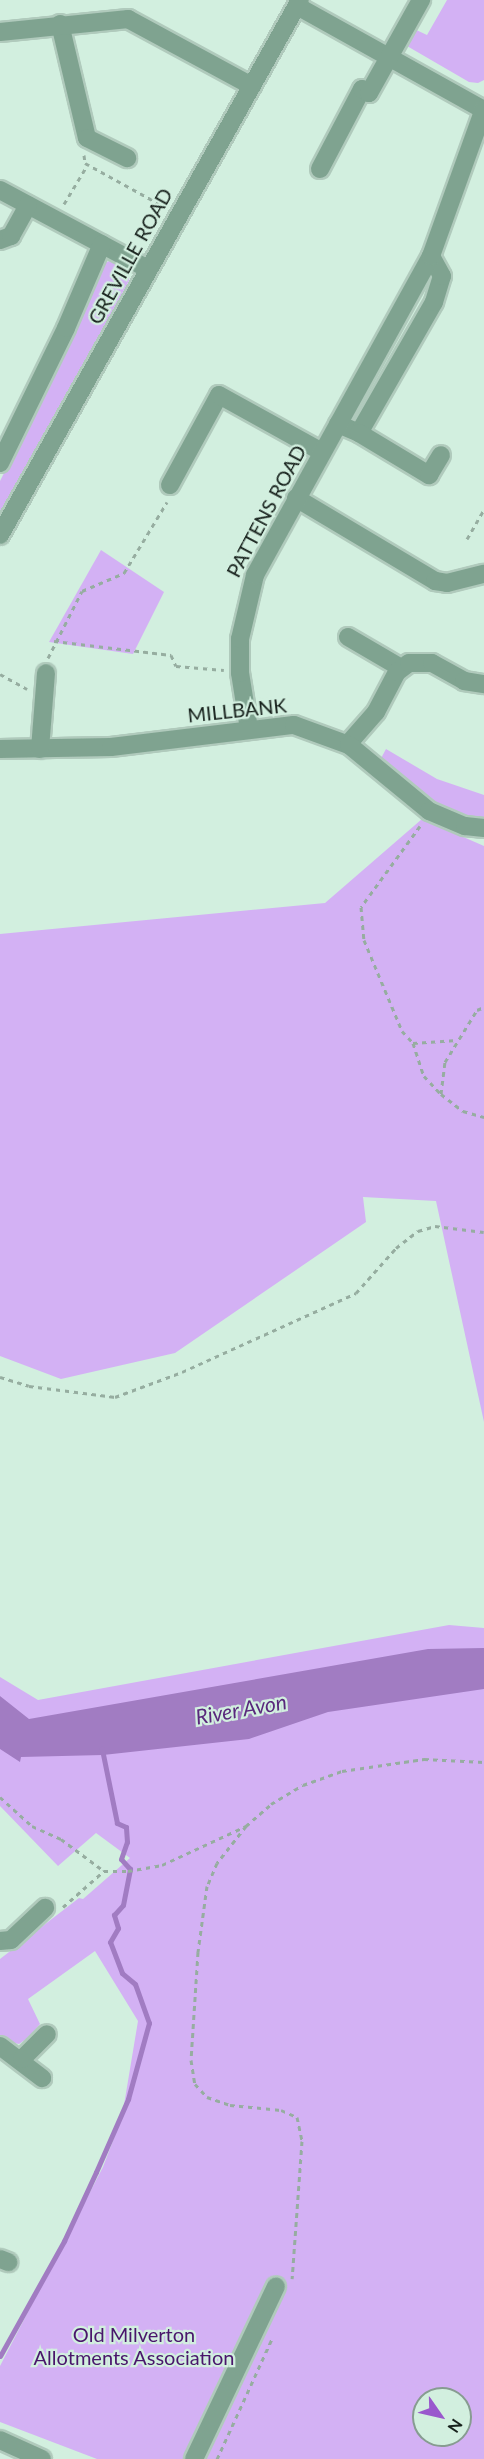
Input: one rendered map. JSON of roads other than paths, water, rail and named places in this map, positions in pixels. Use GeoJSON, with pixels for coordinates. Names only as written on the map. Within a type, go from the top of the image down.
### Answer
{"type":"FeatureCollection","features":[{"type":"Feature","properties":{"kind":"street"},"geometry":{"type":"LineString","coordinates":[[320,169],[362,89],[369,93],[421,0]]}},
{"type":"Feature","properties":{"kind":"street"},"geometry":{"type":"LineString","coordinates":[[299,3],[389,57],[484,109]]}},
{"type":"Feature","properties":{"kind":"street","name":"GREVILLE ROAD"},"geometry":{"type":"LineString","coordinates":[[0,535],[299,3]]}},
{"type":"Feature","properties":{"kind":"street"},"geometry":{"type":"LineString","coordinates":[[0,32],[118,18],[138,21],[252,86]]}},
{"type":"Feature","properties":{"kind":"street"},"geometry":{"type":"LineString","coordinates":[[60,24],[87,138],[127,158]]}},
{"type":"Feature","properties":{"kind":"street","name":"PATTENS ROAD"},"geometry":{"type":"LineString","coordinates":[[249,729],[240,673],[241,629],[250,589],[296,498],[431,256],[484,109]]}},
{"type":"Feature","properties":{"kind":"street"},"geometry":{"type":"LineString","coordinates":[[0,190],[148,269]]}},
{"type":"Feature","properties":{"kind":"street"},"geometry":{"type":"LineString","coordinates":[[5,238],[28,205]]}},
{"type":"Feature","properties":{"kind":"street","name":"GREVILLE ROAD"},"geometry":{"type":"LineString","coordinates":[[0,463],[66,328],[102,244]]}},
{"type":"Feature","properties":{"kind":"street"},"geometry":{"type":"LineString","coordinates":[[359,433],[438,294],[442,276],[431,256]]}},
{"type":"Feature","properties":{"kind":"street"},"geometry":{"type":"LineString","coordinates":[[170,485],[219,395],[322,452]]}},
{"type":"Feature","properties":{"kind":"street"},"geometry":{"type":"LineString","coordinates":[[338,424],[359,433],[429,475],[441,455]]}},
{"type":"Feature","properties":{"kind":"street"},"geometry":{"type":"LineString","coordinates":[[296,498],[435,580],[447,583],[484,574]]}},
{"type":"Feature","properties":{"kind":"street"},"geometry":{"type":"LineString","coordinates":[[348,637],[401,668]]}},
{"type":"Feature","properties":{"kind":"street"},"geometry":{"type":"LineString","coordinates":[[348,744],[376,712],[401,668],[425,661],[464,681],[484,684]]}},
{"type":"Feature","properties":{"kind":"street"},"geometry":{"type":"LineString","coordinates":[[40,749],[46,673]]}},
{"type":"Feature","properties":{"kind":"street","name":"MILLBANK"},"geometry":{"type":"LineString","coordinates":[[0,749],[124,746],[294,725],[348,744],[429,811],[465,826],[484,828]]}},
{"type":"Feature","properties":{"kind":"street"},"geometry":{"type":"LineString","coordinates":[[0,1941],[11,1940],[52,1909]]}},
{"type":"Feature","properties":{"kind":"street"},"geometry":{"type":"LineString","coordinates":[[22,2059],[47,2034]]}},
{"type":"Feature","properties":{"kind":"street"},"geometry":{"type":"LineString","coordinates":[[0,2046],[22,2059],[42,2078]]}},
{"type":"Feature","properties":{"kind":"street"},"geometry":{"type":"LineString","coordinates":[[194,2459],[283,2287]]}},
{"type":"Feature","properties":{"kind":"street"},"geometry":{"type":"LineString","coordinates":[[0,2440],[42,2459]]}},
{"type":"Feature","properties":{"kind":"water","name":"River Avon"},"geometry":{"type":"Polygon","coordinates":[[[484,1648],[484,1689],[328,1712],[249,1739],[103,1755],[21,1757],[20,1762],[0,1749],[0,1696],[29,1719],[428,1649],[484,1648]]]}},
{"type":"Feature","properties":{"kind":"waterway"},"geometry":{"type":"LineString","coordinates":[[0,2356],[64,2241],[96,2172],[128,2099],[149,2023],[135,1984],[122,1973],[110,1942],[118,1928],[114,1915],[123,1905],[130,1869],[121,1859],[127,1842],[126,1827],[117,1823],[102,1749]]}},
{"type":"Feature","properties":{"kind":"park label","name":"Old Milverton Allotments Association"},"geometry":{"type":"Point","coordinates":[134,2346]}}]}
